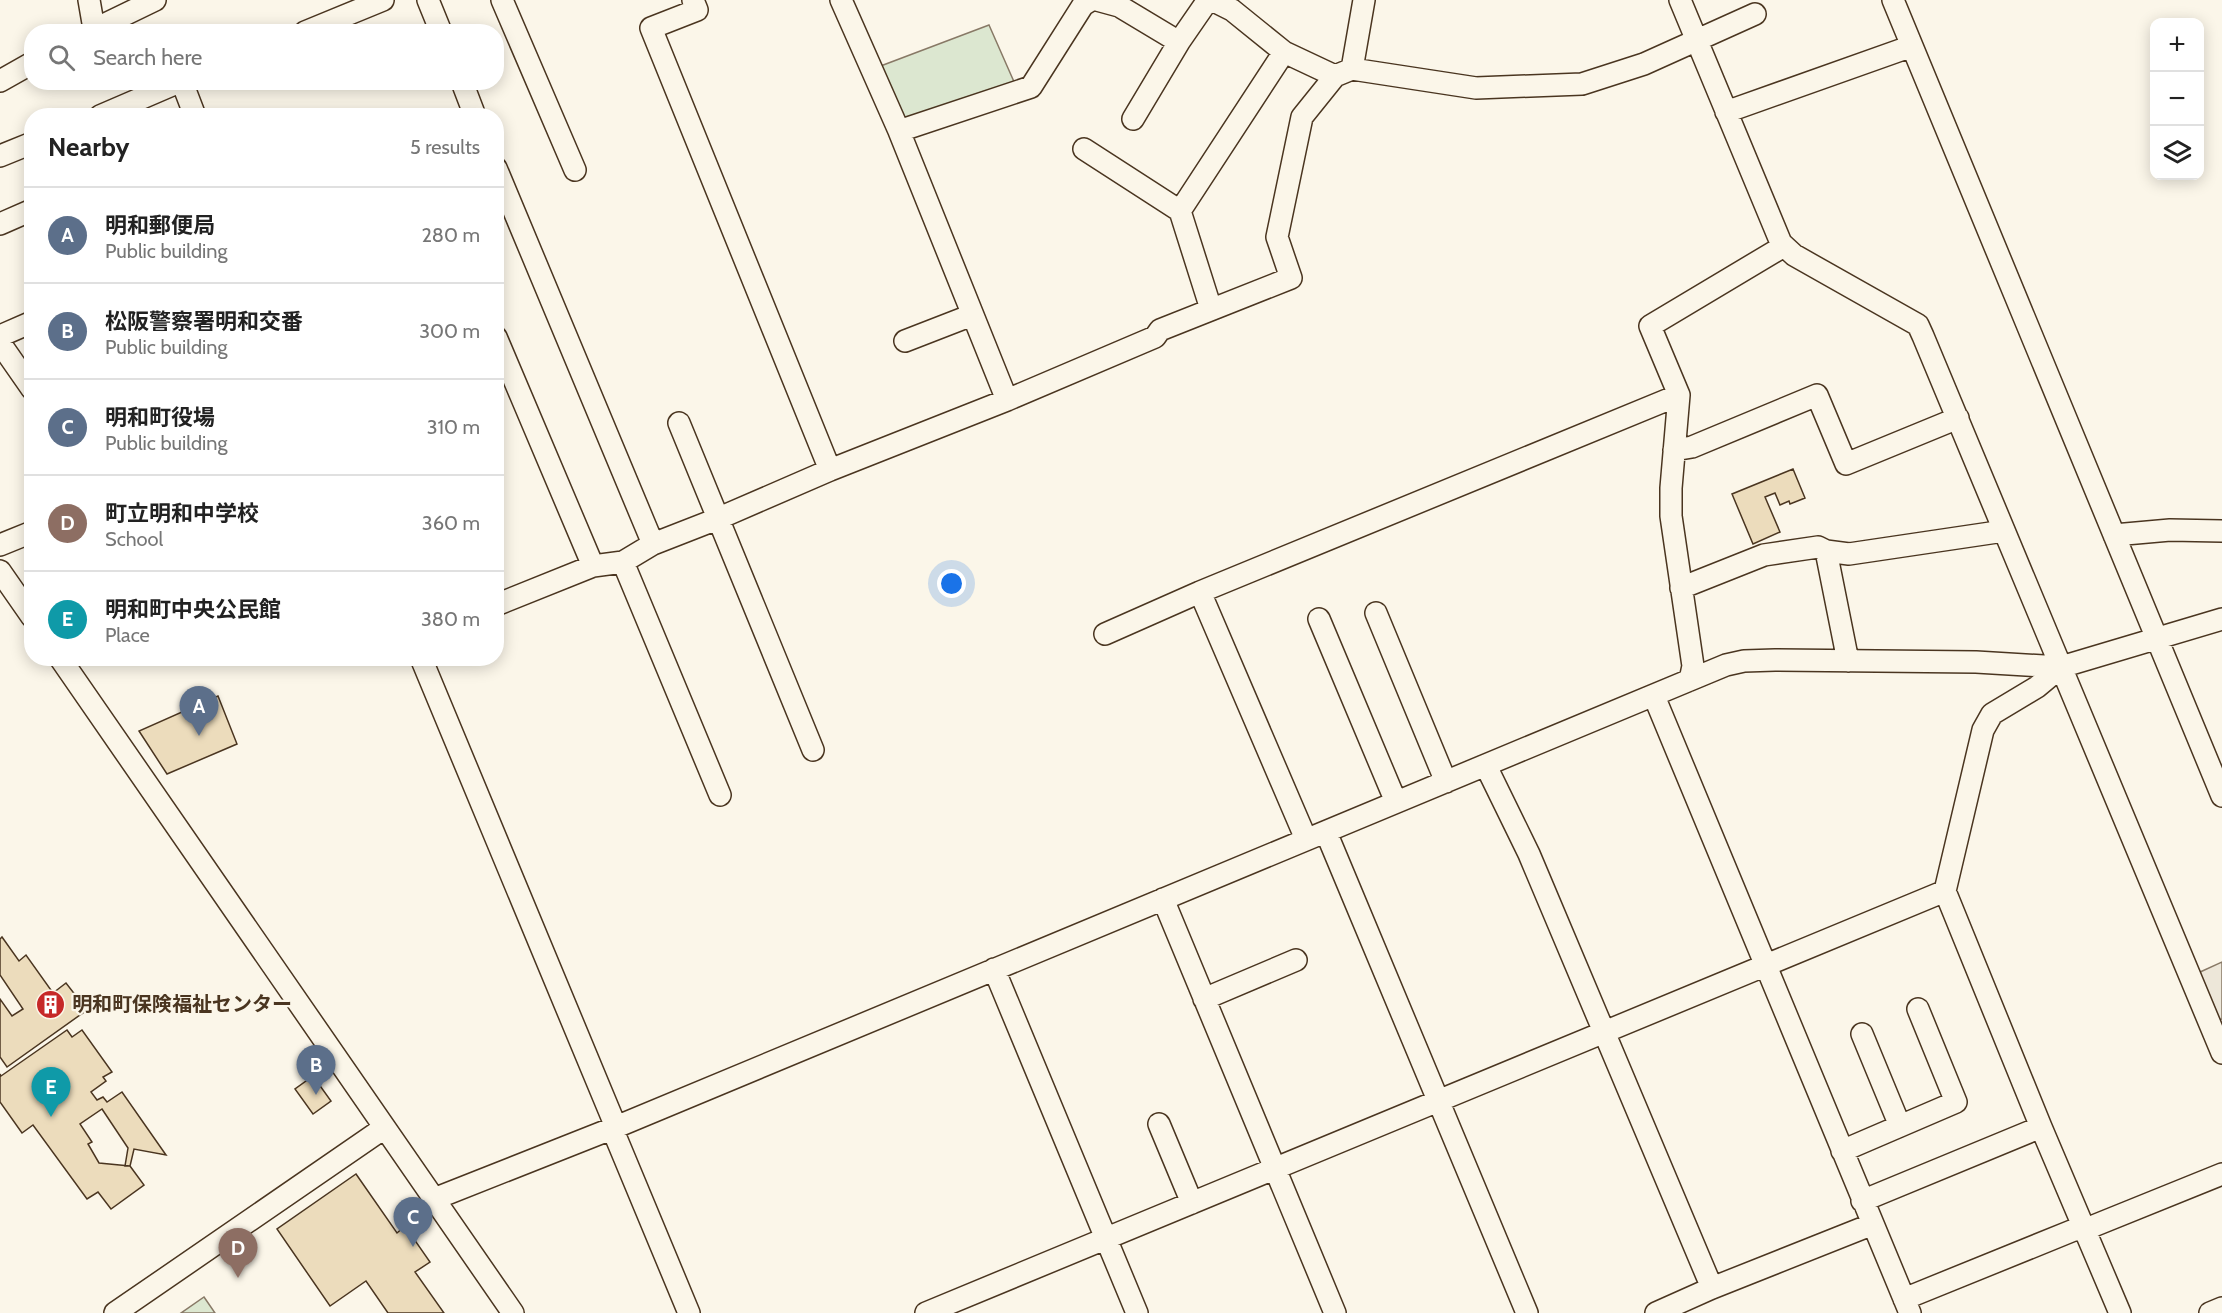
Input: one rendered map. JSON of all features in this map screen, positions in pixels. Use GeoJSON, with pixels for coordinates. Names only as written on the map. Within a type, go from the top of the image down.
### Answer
{"type":"FeatureCollection","features":[{"type":"Feature","properties":{"kind":"street"},"geometry":{"type":"LineString","coordinates":[[89,0],[91,24]]}},
{"type":"Feature","properties":{"kind":"street"},"geometry":{"type":"LineString","coordinates":[[104,24],[155,0]]}},
{"type":"Feature","properties":{"kind":"street"},"geometry":{"type":"LineString","coordinates":[[324,24],[383,0]]}},
{"type":"Feature","properties":{"kind":"street"},"geometry":{"type":"LineString","coordinates":[[428,0],[438,24]]}},
{"type":"Feature","properties":{"kind":"street"},"geometry":{"type":"LineString","coordinates":[[502,0],[574,170]]}},
{"type":"Feature","properties":{"kind":"street"},"geometry":{"type":"LineString","coordinates":[[693,0],[696,9],[651,28],[830,470]]}},
{"type":"Feature","properties":{"kind":"street"},"geometry":{"type":"LineString","coordinates":[[842,0],[899,131],[1007,400]]}},
{"type":"Feature","properties":{"kind":"street"},"geometry":{"type":"LineString","coordinates":[[899,131],[1030,87],[1083,4],[1091,0]]}},
{"type":"Feature","properties":{"kind":"street"},"geometry":{"type":"LineString","coordinates":[[1097,0],[1119,6],[1179,42]]}},
{"type":"Feature","properties":{"kind":"street"},"geometry":{"type":"LineString","coordinates":[[1133,119],[1179,42],[1210,0],[1232,10],[1284,52],[1344,73],[1476,88],[1582,84],[1644,64],[1755,14]]}},
{"type":"Feature","properties":{"kind":"street"},"geometry":{"type":"LineString","coordinates":[[504,602],[593,566],[623,562],[653,544],[830,470],[1007,400],[1155,337],[1160,330],[1291,278],[1277,237],[1302,117],[1344,73],[1364,0]]}},
{"type":"Feature","properties":{"kind":"street"},"geometry":{"type":"LineString","coordinates":[[1680,0],[1781,243],[1794,255],[1918,325],[2222,1053]]}},
{"type":"Feature","properties":{"kind":"street"},"geometry":{"type":"LineString","coordinates":[[1893,0],[2222,796]]}},
{"type":"Feature","properties":{"kind":"street"},"geometry":{"type":"LineString","coordinates":[[1726,112],[1912,46]]}},
{"type":"Feature","properties":{"kind":"street"},"geometry":{"type":"LineString","coordinates":[[1180,211],[1284,52]]}},
{"type":"Feature","properties":{"kind":"street"},"geometry":{"type":"LineString","coordinates":[[0,81],[24,68]]}},
{"type":"Feature","properties":{"kind":"street"},"geometry":{"type":"LineString","coordinates":[[119,108],[162,90]]}},
{"type":"Feature","properties":{"kind":"street"},"geometry":{"type":"LineString","coordinates":[[184,90],[192,108]]}},
{"type":"Feature","properties":{"kind":"street"},"geometry":{"type":"LineString","coordinates":[[465,90],[472,108]]}},
{"type":"Feature","properties":{"kind":"street"},"geometry":{"type":"LineString","coordinates":[[0,156],[24,146]]}},
{"type":"Feature","properties":{"kind":"street"},"geometry":{"type":"LineString","coordinates":[[1084,149],[1180,211],[1211,309]]}},
{"type":"Feature","properties":{"kind":"street"},"geometry":{"type":"LineString","coordinates":[[504,187],[653,544]]}},
{"type":"Feature","properties":{"kind":"street"},"geometry":{"type":"LineString","coordinates":[[0,224],[24,214]]}},
{"type":"Feature","properties":{"kind":"street"},"geometry":{"type":"LineString","coordinates":[[1690,680],[1693,666],[1671,516],[1679,395],[1650,326],[1784,246]]}},
{"type":"Feature","properties":{"kind":"street"},"geometry":{"type":"LineString","coordinates":[[905,341],[972,315]]}},
{"type":"Feature","properties":{"kind":"street"},"geometry":{"type":"LineString","coordinates":[[0,336],[24,326]]}},
{"type":"Feature","properties":{"kind":"street"},"geometry":{"type":"LineString","coordinates":[[0,344],[24,378]]}},
{"type":"Feature","properties":{"kind":"street"},"geometry":{"type":"LineString","coordinates":[[504,356],[593,566]]}},
{"type":"Feature","properties":{"kind":"street"},"geometry":{"type":"LineString","coordinates":[[1105,634],[1200,592],[1679,395]]}},
{"type":"Feature","properties":{"kind":"street"},"geometry":{"type":"LineString","coordinates":[[1674,450],[1692,447],[1817,395],[1846,464],[1958,418]]}},
{"type":"Feature","properties":{"kind":"street"},"geometry":{"type":"LineString","coordinates":[[679,423],[813,750]]}},
{"type":"Feature","properties":{"kind":"street"},"geometry":{"type":"LineString","coordinates":[[2114,535],[2170,530],[2222,531]]}},
{"type":"Feature","properties":{"kind":"street"},"geometry":{"type":"LineString","coordinates":[[1682,588],[1764,555],[1818,547],[1849,554],[2004,531]]}},
{"type":"Feature","properties":{"kind":"street"},"geometry":{"type":"LineString","coordinates":[[0,545],[24,535]]}},
{"type":"Feature","properties":{"kind":"street"},"geometry":{"type":"LineString","coordinates":[[1826,550],[1848,661]]}},
{"type":"Feature","properties":{"kind":"street"},"geometry":{"type":"LineString","coordinates":[[623,562],[720,795]]}},
{"type":"Feature","properties":{"kind":"street"},"geometry":{"type":"LineString","coordinates":[[0,571],[24,606]]}},
{"type":"Feature","properties":{"kind":"street"},"geometry":{"type":"LineString","coordinates":[[1200,592],[1316,836],[1438,1102],[1527,1313]]}},
{"type":"Feature","properties":{"kind":"street"},"geometry":{"type":"LineString","coordinates":[[1376,613],[1446,782]]}},
{"type":"Feature","properties":{"kind":"street"},"geometry":{"type":"LineString","coordinates":[[1319,619],[1396,802]]}},
{"type":"Feature","properties":{"kind":"street"},"geometry":{"type":"LineString","coordinates":[[434,1199],[614,1128],[1726,665],[1743,661],[1848,661],[1976,662],[2061,667],[2222,619]]}},
{"type":"Feature","properties":{"kind":"street"},"geometry":{"type":"LineString","coordinates":[[66,666],[513,1313]]}},
{"type":"Feature","properties":{"kind":"street"},"geometry":{"type":"LineString","coordinates":[[424,666],[689,1313]]}},
{"type":"Feature","properties":{"kind":"street"},"geometry":{"type":"LineString","coordinates":[[2061,667],[2037,687],[1992,714],[1983,730],[1945,891],[2120,1313]]}},
{"type":"Feature","properties":{"kind":"street"},"geometry":{"type":"LineString","coordinates":[[1653,696],[1767,965],[1907,1306],[2074,1230],[2086,1229],[2222,1174]]}},
{"type":"Feature","properties":{"kind":"street"},"geometry":{"type":"LineString","coordinates":[[1486,766],[1529,854],[1712,1288]]}},
{"type":"Feature","properties":{"kind":"street"},"geometry":{"type":"LineString","coordinates":[[926,1313],[1945,891]]}},
{"type":"Feature","properties":{"kind":"street"},"geometry":{"type":"LineString","coordinates":[[1163,899],[1335,1313]]}},
{"type":"Feature","properties":{"kind":"street"},"geometry":{"type":"LineString","coordinates":[[1204,999],[1296,960]]}},
{"type":"Feature","properties":{"kind":"street"},"geometry":{"type":"LineString","coordinates":[[994,969],[1137,1313]]}},
{"type":"Feature","properties":{"kind":"street"},"geometry":{"type":"LineString","coordinates":[[1842,1150],[1956,1102],[1918,1009]]}},
{"type":"Feature","properties":{"kind":"street"},"geometry":{"type":"LineString","coordinates":[[1862,1034],[1900,1126]]}},
{"type":"Feature","properties":{"kind":"street"},"geometry":{"type":"LineString","coordinates":[[1159,1124],[1192,1203]]}},
{"type":"Feature","properties":{"kind":"street"},"geometry":{"type":"LineString","coordinates":[[1862,1201],[2041,1127]]}},
{"type":"Feature","properties":{"kind":"street"},"geometry":{"type":"LineString","coordinates":[[115,1313],[384,1128]]}},
{"type":"Feature","properties":{"kind":"street"},"geometry":{"type":"LineString","coordinates":[[1656,1313],[1679,1309],[1712,1288],[1873,1224]]}},
{"type":"Feature","properties":{"kind":"street"},"geometry":{"type":"LineString","coordinates":[[2210,1313],[2222,1308]]}},
{"type":"Feature","properties":{"kind":"green space"},"geometry":{"type":"Polygon","coordinates":[[[989,25],[1015,84],[900,121],[878,67],[989,25]]]}},
{"type":"Feature","properties":{"kind":"green space"},"geometry":{"type":"Polygon","coordinates":[[[204,1297],[215,1313],[181,1313],[204,1297]]]}},
{"type":"Feature","properties":{"kind":"shaded area"},"geometry":{"type":"Polygon","coordinates":[[[2222,962],[2222,1019],[2218,1020],[2198,973],[2222,962]]]}},
{"type":"Feature","properties":{"kind":"building"},"geometry":{"type":"Polygon","coordinates":[[[1793,469],[1805,498],[1780,505],[1775,493],[1765,497],[1780,532],[1753,544],[1732,494],[1793,469]]]}},
{"type":"Feature","properties":{"kind":"building"},"geometry":{"type":"Polygon","coordinates":[[[218,696],[237,744],[167,774],[139,731],[218,696]]]}},
{"type":"Feature","properties":{"kind":"building","name":"明和町保険福祉センター"},"geometry":{"type":"Polygon","coordinates":[[[2,937],[19,961],[26,955],[53,993],[66,983],[87,1010],[7,1067],[0,1057],[0,999],[12,1016],[23,1009],[0,975],[0,939],[2,937]]]}},
{"type":"Feature","properties":{"kind":"building"},"geometry":{"type":"Polygon","coordinates":[[[67,1030],[72,1037],[82,1030],[112,1072],[103,1077],[106,1081],[91,1092],[97,1100],[103,1097],[107,1102],[122,1092],[166,1155],[134,1149],[130,1166],[144,1185],[111,1209],[98,1192],[87,1199],[33,1125],[22,1133],[0,1102],[0,1074],[1,1076],[67,1030]],[[102,1109],[80,1124],[92,1142],[88,1144],[99,1163],[125,1166],[128,1148],[102,1109]]]}},
{"type":"Feature","properties":{"kind":"building"},"geometry":{"type":"Polygon","coordinates":[[[313,1076],[331,1101],[313,1114],[295,1089],[313,1076]]]}},
{"type":"Feature","properties":{"kind":"building"},"geometry":{"type":"Polygon","coordinates":[[[356,1174],[397,1233],[405,1226],[430,1262],[415,1272],[444,1313],[388,1313],[366,1281],[330,1306],[277,1229],[356,1174]]]}},
{"type":"Feature","properties":{"kind":"place","name":"明和郵便局"},"geometry":{"type":"Point","coordinates":[199,736]}},
{"type":"Feature","properties":{"kind":"place","name":"明和町保険福祉センター"},"geometry":{"type":"Point","coordinates":[51,1004]}},
{"type":"Feature","properties":{"kind":"place","name":"松阪警察署明和交番"},"geometry":{"type":"Point","coordinates":[316,1095]}},
{"type":"Feature","properties":{"kind":"place","name":"明和町中央公民館"},"geometry":{"type":"Point","coordinates":[51,1117]}},
{"type":"Feature","properties":{"kind":"place","name":"明和町役場"},"geometry":{"type":"Point","coordinates":[413,1247]}},
{"type":"Feature","properties":{"kind":"place","name":"町立明和中学校"},"geometry":{"type":"Point","coordinates":[238,1278]}}]}
